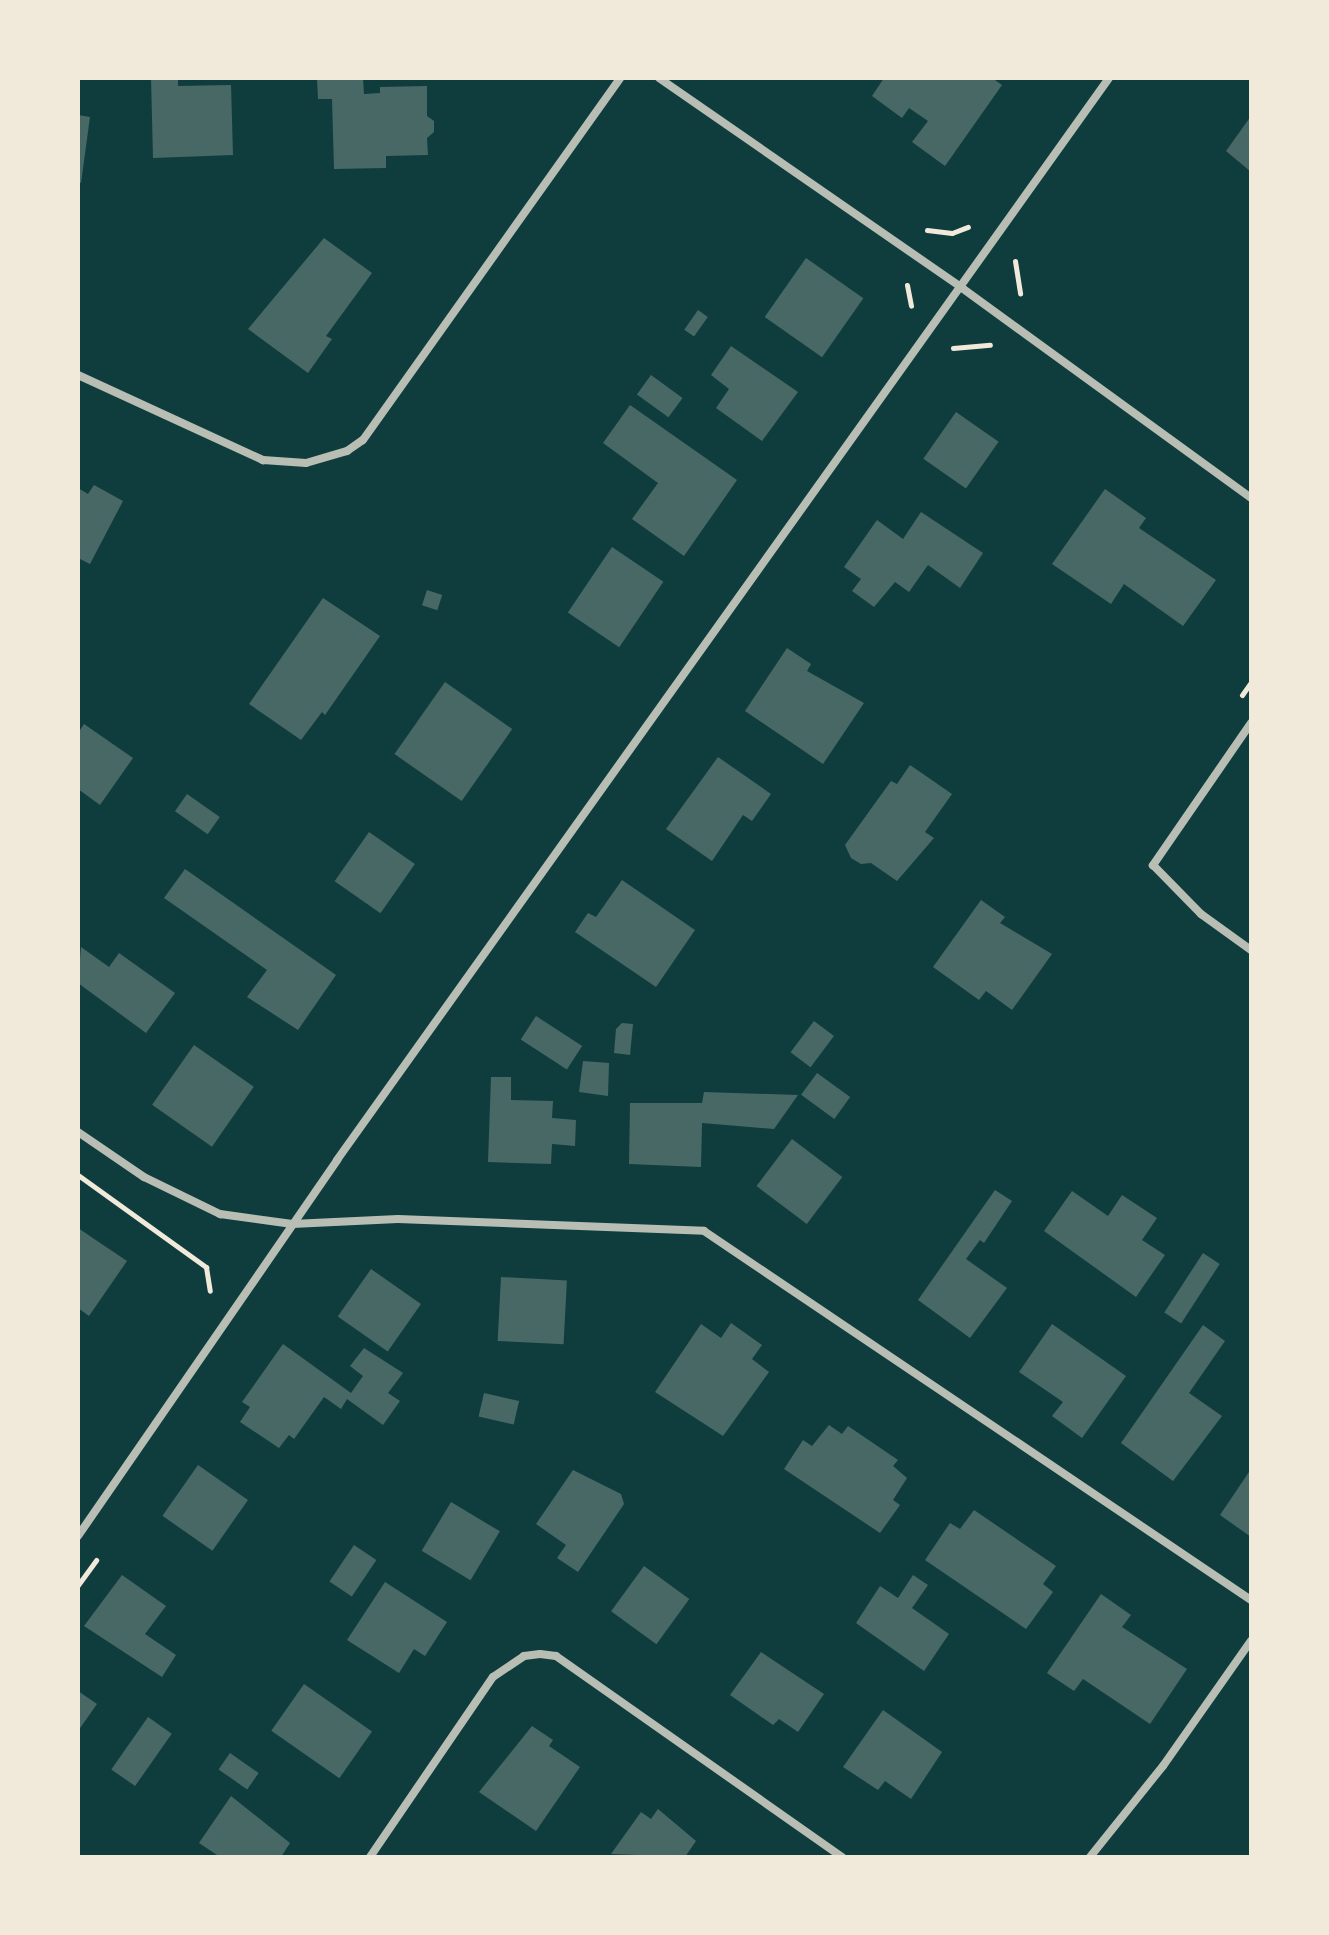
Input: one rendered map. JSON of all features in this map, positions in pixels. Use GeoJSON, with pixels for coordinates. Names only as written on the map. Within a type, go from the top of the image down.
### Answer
{"type":"FeatureCollection","features":[{"type":"Feature","properties":{"kind":"street"},"geometry":{"type":"LineString","coordinates":[[78,375],[263,460],[306,463],[347,451],[363,440],[620,78]]}},
{"type":"Feature","properties":{"kind":"street"},"geometry":{"type":"LineString","coordinates":[[659,78],[962,288],[1251,498]]}},
{"type":"Feature","properties":{"kind":"street"},"geometry":{"type":"LineString","coordinates":[[78,1536],[292,1224],[1109,78]]}},
{"type":"Feature","properties":{"kind":"street"},"geometry":{"type":"LineString","coordinates":[[1251,723],[1153,865],[1201,914],[1251,950]]}},
{"type":"Feature","properties":{"kind":"street"},"geometry":{"type":"LineString","coordinates":[[78,1132],[144,1177],[220,1214],[292,1224],[398,1219],[704,1231],[1251,1600]]}},
{"type":"Feature","properties":{"kind":"street"},"geometry":{"type":"LineString","coordinates":[[1090,1857],[1163,1766],[1251,1641]]}},
{"type":"Feature","properties":{"kind":"street"},"geometry":{"type":"LineString","coordinates":[[370,1857],[493,1677],[524,1656],[540,1654],[556,1656],[842,1857]]}},
{"type":"Feature","properties":{"kind":"path"},"geometry":{"type":"LineString","coordinates":[[911,311],[910,291],[899,274],[928,229],[952,233],[975,219]]}},
{"type":"Feature","properties":{"kind":"path"},"geometry":{"type":"LineString","coordinates":[[1020,252],[1014,264],[1026,307]]}},
{"type":"Feature","properties":{"kind":"path"},"geometry":{"type":"LineString","coordinates":[[943,357],[966,344],[997,347]]}},
{"type":"Feature","properties":{"kind":"path"},"geometry":{"type":"LineString","coordinates":[[78,1175],[206,1267],[211,1290],[206,1297]]}},
{"type":"Feature","properties":{"kind":"path"},"geometry":{"type":"LineString","coordinates":[[78,1585],[101,1551]]}},
{"type":"Feature","properties":{"kind":"building"},"geometry":{"type":"Polygon","coordinates":[[[151,78],[178,78],[178,86],[231,85],[233,155],[153,158],[151,78]]]}},
{"type":"Feature","properties":{"kind":"building"},"geometry":{"type":"Polygon","coordinates":[[[317,78],[363,78],[364,94],[380,93],[380,87],[427,86],[427,116],[434,121],[434,132],[427,138],[428,155],[386,156],[386,168],[334,169],[332,99],[318,99],[317,78]]]}},
{"type":"Feature","properties":{"kind":"building"},"geometry":{"type":"Polygon","coordinates":[[[884,78],[992,78],[1002,85],[945,166],[912,142],[928,121],[909,108],[902,118],[872,96],[884,78]]]}},
{"type":"Feature","properties":{"kind":"building"},"geometry":{"type":"Polygon","coordinates":[[[78,115],[90,117],[81,183],[78,182],[78,115]]]}},
{"type":"Feature","properties":{"kind":"building"},"geometry":{"type":"Polygon","coordinates":[[[1251,116],[1251,172],[1226,151],[1251,116]]]}},
{"type":"Feature","properties":{"kind":"building"},"geometry":{"type":"Polygon","coordinates":[[[324,238],[372,273],[326,336],[332,339],[308,373],[248,329],[324,238]]]}},
{"type":"Feature","properties":{"kind":"building"},"geometry":{"type":"Polygon","coordinates":[[[806,258],[863,298],[822,357],[765,317],[806,258]]]}},
{"type":"Feature","properties":{"kind":"building"},"geometry":{"type":"Polygon","coordinates":[[[698,310],[708,317],[694,337],[684,330],[698,310]]]}},
{"type":"Feature","properties":{"kind":"building"},"geometry":{"type":"Polygon","coordinates":[[[731,346],[798,392],[762,441],[716,408],[729,389],[711,375],[731,346]]]}},
{"type":"Feature","properties":{"kind":"building"},"geometry":{"type":"Polygon","coordinates":[[[651,375],[683,398],[668,417],[637,394],[651,375]]]}},
{"type":"Feature","properties":{"kind":"building"},"geometry":{"type":"Polygon","coordinates":[[[630,405],[737,480],[684,556],[632,519],[658,483],[603,443],[630,405]]]}},
{"type":"Feature","properties":{"kind":"building"},"geometry":{"type":"Polygon","coordinates":[[[956,412],[999,442],[966,489],[923,459],[956,412]]]}},
{"type":"Feature","properties":{"kind":"building"},"geometry":{"type":"Polygon","coordinates":[[[94,485],[123,501],[90,564],[78,558],[78,488],[88,494],[94,485]]]}},
{"type":"Feature","properties":{"kind":"building"},"geometry":{"type":"Polygon","coordinates":[[[1105,489],[1146,518],[1139,528],[1216,580],[1183,626],[1124,584],[1111,604],[1052,564],[1105,489]]]}},
{"type":"Feature","properties":{"kind":"building"},"geometry":{"type":"Polygon","coordinates":[[[921,512],[983,553],[960,588],[928,565],[909,592],[895,582],[874,607],[852,591],[861,579],[844,567],[877,520],[903,539],[921,512]]]}},
{"type":"Feature","properties":{"kind":"building"},"geometry":{"type":"Polygon","coordinates":[[[612,547],[663,582],[619,647],[568,612],[612,547]]]}},
{"type":"Feature","properties":{"kind":"building"},"geometry":{"type":"Polygon","coordinates":[[[427,590],[442,595],[437,610],[422,605],[427,590]]]}},
{"type":"Feature","properties":{"kind":"building"},"geometry":{"type":"Polygon","coordinates":[[[323,598],[380,636],[325,715],[322,712],[301,740],[249,704],[323,598]]]}},
{"type":"Feature","properties":{"kind":"building"},"geometry":{"type":"Polygon","coordinates":[[[787,648],[811,664],[807,671],[864,703],[823,764],[745,711],[787,648]]]}},
{"type":"Feature","properties":{"kind":"building"},"geometry":{"type":"Polygon","coordinates":[[[445,682],[512,729],[462,801],[395,754],[445,682]]]}},
{"type":"Feature","properties":{"kind":"building"},"geometry":{"type":"Polygon","coordinates":[[[84,724],[133,758],[100,805],[78,789],[78,733],[84,724]]]}},
{"type":"Feature","properties":{"kind":"building"},"geometry":{"type":"Polygon","coordinates":[[[718,757],[771,794],[752,821],[743,815],[712,861],[666,829],[718,757]]]}},
{"type":"Feature","properties":{"kind":"building"},"geometry":{"type":"Polygon","coordinates":[[[910,765],[952,794],[925,832],[934,838],[897,881],[871,863],[861,864],[851,858],[845,845],[891,781],[897,784],[910,765]]]}},
{"type":"Feature","properties":{"kind":"building"},"geometry":{"type":"Polygon","coordinates":[[[187,794],[220,817],[208,834],[175,811],[187,794]]]}},
{"type":"Feature","properties":{"kind":"building"},"geometry":{"type":"Polygon","coordinates":[[[369,832],[415,864],[380,913],[335,881],[369,832]]]}},
{"type":"Feature","properties":{"kind":"building"},"geometry":{"type":"Polygon","coordinates":[[[185,869],[336,975],[298,1030],[247,997],[267,970],[164,898],[185,869]]]}},
{"type":"Feature","properties":{"kind":"building"},"geometry":{"type":"Polygon","coordinates":[[[622,880],[695,930],[656,987],[575,932],[588,913],[596,917],[622,880]]]}},
{"type":"Feature","properties":{"kind":"building"},"geometry":{"type":"Polygon","coordinates":[[[981,900],[1005,917],[1000,923],[1052,954],[1012,1010],[986,991],[979,1000],[933,967],[981,900]]]}},
{"type":"Feature","properties":{"kind":"building"},"geometry":{"type":"Polygon","coordinates":[[[81,947],[109,967],[119,953],[175,993],[146,1033],[78,983],[81,947]]]}},
{"type":"Feature","properties":{"kind":"building"},"geometry":{"type":"Polygon","coordinates":[[[536,1016],[582,1046],[567,1069],[521,1039],[536,1016]]]}},
{"type":"Feature","properties":{"kind":"building"},"geometry":{"type":"Polygon","coordinates":[[[814,1021],[834,1036],[810,1067],[791,1052],[814,1021]]]}},
{"type":"Feature","properties":{"kind":"building"},"geometry":{"type":"Polygon","coordinates":[[[622,1023],[633,1024],[630,1055],[614,1053],[616,1029],[622,1023]]]}},
{"type":"Feature","properties":{"kind":"building"},"geometry":{"type":"Polygon","coordinates":[[[194,1045],[254,1087],[212,1147],[152,1105],[194,1045]]]}},
{"type":"Feature","properties":{"kind":"building"},"geometry":{"type":"Polygon","coordinates":[[[583,1061],[609,1063],[608,1096],[579,1092],[583,1061]]]}},
{"type":"Feature","properties":{"kind":"building"},"geometry":{"type":"Polygon","coordinates":[[[817,1073],[850,1097],[834,1119],[801,1095],[817,1073]]]}},
{"type":"Feature","properties":{"kind":"building"},"geometry":{"type":"Polygon","coordinates":[[[491,1077],[511,1077],[511,1100],[553,1101],[552,1118],[576,1120],[575,1146],[552,1144],[551,1164],[488,1162],[491,1077]]]}},
{"type":"Feature","properties":{"kind":"building"},"geometry":{"type":"Polygon","coordinates":[[[704,1092],[798,1095],[774,1129],[702,1123],[701,1167],[629,1164],[630,1103],[702,1103],[704,1092]]]}},
{"type":"Feature","properties":{"kind":"building"},"geometry":{"type":"Polygon","coordinates":[[[792,1139],[842,1177],[807,1224],[756,1186],[792,1139]]]}},
{"type":"Feature","properties":{"kind":"building"},"geometry":{"type":"Polygon","coordinates":[[[995,1190],[1012,1201],[984,1243],[980,1240],[966,1259],[1007,1288],[970,1338],[918,1300],[995,1190]]]}},
{"type":"Feature","properties":{"kind":"building"},"geometry":{"type":"Polygon","coordinates":[[[1072,1191],[1108,1216],[1122,1195],[1157,1218],[1142,1240],[1165,1255],[1136,1297],[1044,1231],[1072,1191]]]}},
{"type":"Feature","properties":{"kind":"building"},"geometry":{"type":"Polygon","coordinates":[[[78,1228],[127,1261],[89,1316],[78,1308],[78,1228]]]}},
{"type":"Feature","properties":{"kind":"building"},"geometry":{"type":"Polygon","coordinates":[[[1203,1253],[1220,1264],[1181,1323],[1164,1313],[1203,1253]]]}},
{"type":"Feature","properties":{"kind":"building"},"geometry":{"type":"Polygon","coordinates":[[[371,1269],[421,1304],[388,1351],[338,1317],[371,1269]]]}},
{"type":"Feature","properties":{"kind":"building"},"geometry":{"type":"Polygon","coordinates":[[[501,1277],[567,1280],[564,1344],[498,1341],[501,1277]]]}},
{"type":"Feature","properties":{"kind":"building"},"geometry":{"type":"Polygon","coordinates":[[[731,1323],[762,1345],[752,1359],[769,1372],[723,1436],[655,1392],[701,1324],[721,1338],[731,1323]]]}},
{"type":"Feature","properties":{"kind":"building"},"geometry":{"type":"Polygon","coordinates":[[[1052,1324],[1126,1376],[1082,1438],[1052,1416],[1063,1402],[1019,1372],[1052,1324]]]}},
{"type":"Feature","properties":{"kind":"building"},"geometry":{"type":"Polygon","coordinates":[[[1203,1325],[1225,1341],[1189,1393],[1222,1416],[1173,1481],[1121,1443],[1203,1325]]]}},
{"type":"Feature","properties":{"kind":"building"},"geometry":{"type":"Polygon","coordinates":[[[283,1344],[351,1393],[363,1376],[350,1366],[364,1348],[403,1373],[388,1393],[400,1401],[383,1425],[347,1399],[341,1409],[324,1397],[294,1439],[289,1435],[279,1448],[240,1422],[250,1407],[242,1402],[283,1344]]]}},
{"type":"Feature","properties":{"kind":"building"},"geometry":{"type":"Polygon","coordinates":[[[484,1393],[519,1401],[514,1424],[479,1416],[484,1393]]]}},
{"type":"Feature","properties":{"kind":"building"},"geometry":{"type":"Polygon","coordinates":[[[829,1425],[842,1434],[848,1426],[898,1460],[893,1466],[907,1478],[893,1500],[900,1505],[880,1533],[784,1469],[803,1440],[812,1446],[829,1425]]]}},
{"type":"Feature","properties":{"kind":"building"},"geometry":{"type":"Polygon","coordinates":[[[198,1465],[248,1500],[212,1551],[162,1516],[198,1465]]]}},
{"type":"Feature","properties":{"kind":"building"},"geometry":{"type":"Polygon","coordinates":[[[1251,1469],[1251,1537],[1220,1515],[1251,1469]]]}},
{"type":"Feature","properties":{"kind":"building"},"geometry":{"type":"Polygon","coordinates":[[[573,1470],[621,1494],[624,1504],[578,1572],[557,1558],[566,1545],[536,1524],[573,1470]]]}},
{"type":"Feature","properties":{"kind":"building"},"geometry":{"type":"Polygon","coordinates":[[[451,1502],[500,1531],[471,1580],[422,1551],[451,1502]]]}},
{"type":"Feature","properties":{"kind":"building"},"geometry":{"type":"Polygon","coordinates":[[[974,1510],[1056,1566],[1043,1584],[1053,1592],[1026,1629],[925,1560],[950,1523],[960,1529],[974,1510]]]}},
{"type":"Feature","properties":{"kind":"building"},"geometry":{"type":"Polygon","coordinates":[[[354,1545],[376,1560],[352,1597],[329,1581],[354,1545]]]}},
{"type":"Feature","properties":{"kind":"building"},"geometry":{"type":"Polygon","coordinates":[[[644,1566],[689,1599],[656,1644],[611,1611],[644,1566]]]}},
{"type":"Feature","properties":{"kind":"building"},"geometry":{"type":"Polygon","coordinates":[[[122,1575],[166,1606],[145,1634],[176,1655],[162,1677],[84,1626],[122,1575]]]}},
{"type":"Feature","properties":{"kind":"building"},"geometry":{"type":"Polygon","coordinates":[[[913,1575],[928,1585],[912,1608],[949,1634],[924,1671],[856,1623],[880,1586],[898,1598],[913,1575]]]}},
{"type":"Feature","properties":{"kind":"building"},"geometry":{"type":"Polygon","coordinates":[[[385,1582],[447,1622],[425,1656],[414,1649],[399,1673],[347,1640],[385,1582]]]}},
{"type":"Feature","properties":{"kind":"building"},"geometry":{"type":"Polygon","coordinates":[[[1101,1594],[1131,1615],[1122,1627],[1187,1669],[1150,1724],[1083,1679],[1074,1691],[1047,1673],[1101,1594]]]}},
{"type":"Feature","properties":{"kind":"building"},"geometry":{"type":"Polygon","coordinates":[[[761,1652],[824,1694],[798,1732],[779,1719],[773,1725],[730,1695],[761,1652]]]}},
{"type":"Feature","properties":{"kind":"building"},"geometry":{"type":"Polygon","coordinates":[[[304,1684],[372,1732],[339,1778],[271,1731],[304,1684]]]}},
{"type":"Feature","properties":{"kind":"building"},"geometry":{"type":"Polygon","coordinates":[[[78,1691],[97,1704],[78,1731],[78,1691]]]}},
{"type":"Feature","properties":{"kind":"building"},"geometry":{"type":"Polygon","coordinates":[[[883,1710],[942,1752],[911,1799],[885,1781],[878,1790],[843,1767],[883,1710]]]}},
{"type":"Feature","properties":{"kind":"building"},"geometry":{"type":"Polygon","coordinates":[[[148,1717],[172,1734],[135,1786],[111,1769],[148,1717]]]}},
{"type":"Feature","properties":{"kind":"building"},"geometry":{"type":"Polygon","coordinates":[[[532,1726],[553,1740],[549,1746],[580,1767],[536,1831],[479,1792],[532,1726]]]}},
{"type":"Feature","properties":{"kind":"building"},"geometry":{"type":"Polygon","coordinates":[[[230,1753],[259,1773],[247,1789],[219,1769],[230,1753]]]}},
{"type":"Feature","properties":{"kind":"building"},"geometry":{"type":"Polygon","coordinates":[[[231,1796],[290,1843],[281,1857],[220,1857],[199,1843],[231,1796]]]}},
{"type":"Feature","properties":{"kind":"building"},"geometry":{"type":"Polygon","coordinates":[[[658,1809],[696,1841],[685,1857],[611,1854],[641,1812],[651,1819],[658,1809]]]}}]}
